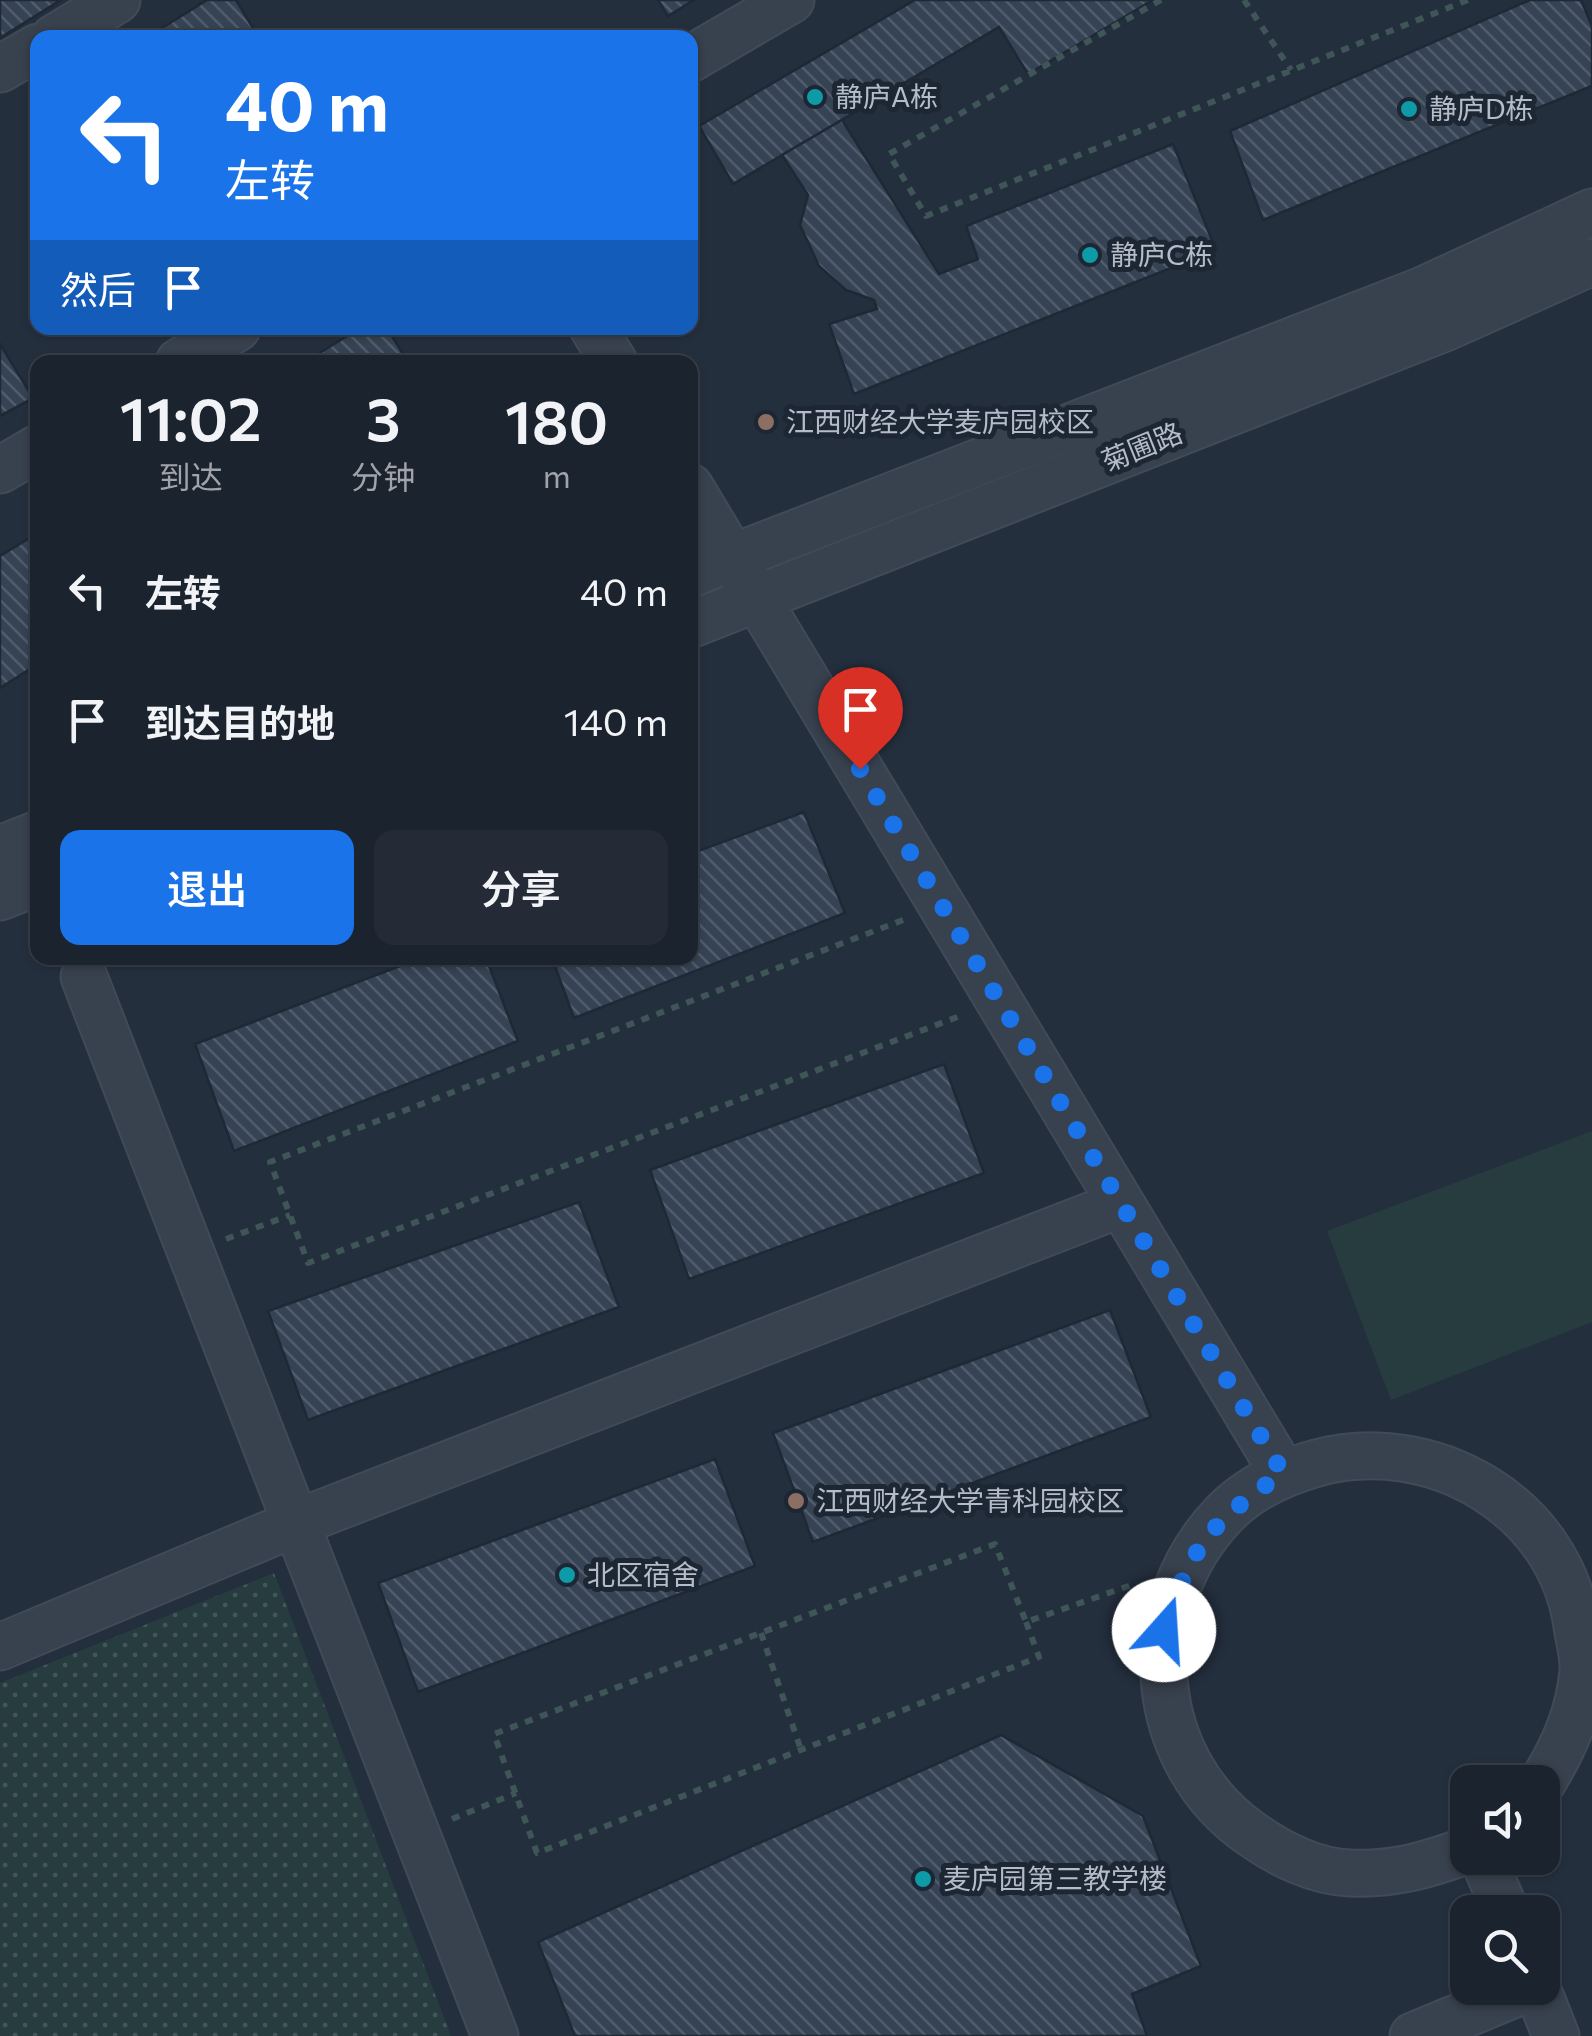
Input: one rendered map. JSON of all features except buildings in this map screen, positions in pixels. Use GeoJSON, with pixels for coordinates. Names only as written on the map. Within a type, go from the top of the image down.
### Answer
{"type":"FeatureCollection","features":[{"type":"Feature","properties":{"kind":"street"},"geometry":{"type":"LineString","coordinates":[[67,30],[117,0]]}},
{"type":"Feature","properties":{"kind":"street"},"geometry":{"type":"LineString","coordinates":[[698,54],[790,0]]}},
{"type":"Feature","properties":{"kind":"street"},"geometry":{"type":"LineString","coordinates":[[0,69],[30,52]]}},
{"type":"Feature","properties":{"kind":"street","name":"菊圃路"},"geometry":{"type":"LineString","coordinates":[[698,571],[1422,290],[1592,212]]}},
{"type":"Feature","properties":{"kind":"street","name":"菊圃路"},"geometry":{"type":"LineString","coordinates":[[698,622],[1447,327],[1592,262]]}},
{"type":"Feature","properties":{"kind":"street"},"geometry":{"type":"LineString","coordinates":[[191,355],[226,335]]}},
{"type":"Feature","properties":{"kind":"street"},"geometry":{"type":"LineString","coordinates":[[0,470],[30,453]]}},
{"type":"Feature","properties":{"kind":"street"},"geometry":{"type":"LineString","coordinates":[[698,500],[1283,1473]]}},
{"type":"Feature","properties":{"kind":"street"},"geometry":{"type":"LineString","coordinates":[[0,849],[30,837]]}},
{"type":"Feature","properties":{"kind":"street"},"geometry":{"type":"LineString","coordinates":[[0,897],[30,885]]}},
{"type":"Feature","properties":{"kind":"street"},"geometry":{"type":"LineString","coordinates":[[84,977],[495,2036]]}},
{"type":"Feature","properties":{"kind":"street"},"geometry":{"type":"LineString","coordinates":[[0,1647],[296,1523],[1121,1204]]}},
{"type":"Feature","properties":{"kind":"street"},"geometry":{"type":"LineString","coordinates":[[1450,1857],[1415,1870],[1347,1873],[1282,1855],[1226,1816],[1185,1762],[1163,1698],[1164,1630],[1185,1566],[1226,1512],[1283,1473],[1351,1454],[1422,1459],[1488,1487],[1540,1536],[1573,1598],[1583,1668],[1570,1738],[1553,1765]]}},
{"type":"Feature","properties":{"kind":"street"},"geometry":{"type":"LineString","coordinates":[[1413,2036],[1488,2005]]}},
{"type":"Feature","properties":{"kind":"street"},"geometry":{"type":"LineString","coordinates":[[1543,2005],[1556,2036]]}},
{"type":"Feature","properties":{"kind":"path"},"geometry":{"type":"LineString","coordinates":[[1160,0],[888,154],[926,216],[1468,0]]}},
{"type":"Feature","properties":{"kind":"path"},"geometry":{"type":"LineString","coordinates":[[1244,0],[1291,70]]}},
{"type":"Feature","properties":{"kind":"path"},"geometry":{"type":"LineString","coordinates":[[941,905],[270,1162],[308,1263],[999,1002]]}},
{"type":"Feature","properties":{"kind":"path"},"geometry":{"type":"LineString","coordinates":[[190,1252],[290,1215]]}},
{"type":"Feature","properties":{"kind":"path"},"geometry":{"type":"LineString","coordinates":[[995,1544],[1026,1622],[1039,1657],[537,1852],[494,1734],[995,1544]]}},
{"type":"Feature","properties":{"kind":"path"},"geometry":{"type":"LineString","coordinates":[[1026,1622],[1185,1566]]}},
{"type":"Feature","properties":{"kind":"path"},"geometry":{"type":"LineString","coordinates":[[761,1633],[801,1750]]}},
{"type":"Feature","properties":{"kind":"path"},"geometry":{"type":"LineString","coordinates":[[416,1833],[516,1794]]}},
{"type":"Feature","properties":{"kind":"green space"},"geometry":{"type":"Polygon","coordinates":[[[1592,1131],[1592,1322],[1391,1400],[1327,1231],[1592,1131]]]}},
{"type":"Feature","properties":{"kind":"green space"},"geometry":{"type":"Polygon","coordinates":[[[274,1573],[451,2036],[0,2036],[0,1683],[274,1573]]]}},
{"type":"Feature","properties":{"kind":"place","name":"静庐A栋"},"geometry":{"type":"Point","coordinates":[815,97]}},
{"type":"Feature","properties":{"kind":"place","name":"静庐D栋"},"geometry":{"type":"Point","coordinates":[1409,109]}},
{"type":"Feature","properties":{"kind":"place","name":"静庐C栋"},"geometry":{"type":"Point","coordinates":[1090,255]}},
{"type":"Feature","properties":{"kind":"place","name":"江西财经大学麦庐园校区"},"geometry":{"type":"Point","coordinates":[766,422]}},
{"type":"Feature","properties":{"kind":"place","name":"江西财经大学青科园校区"},"geometry":{"type":"Point","coordinates":[796,1501]}},
{"type":"Feature","properties":{"kind":"place","name":"北区宿舍"},"geometry":{"type":"Point","coordinates":[567,1575]}},
{"type":"Feature","properties":{"kind":"place","name":"麦庐园第三教学楼"},"geometry":{"type":"Point","coordinates":[923,1879]}},
{"type":"Feature","properties":{"kind":"route"},"geometry":{"type":"LineString","coordinates":[[860,769],[1283,1473],[1226,1512],[1185,1566],[1164,1630]]}}]}
